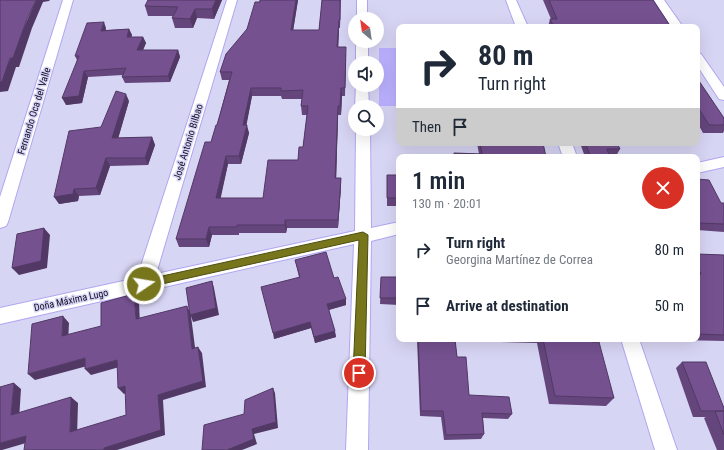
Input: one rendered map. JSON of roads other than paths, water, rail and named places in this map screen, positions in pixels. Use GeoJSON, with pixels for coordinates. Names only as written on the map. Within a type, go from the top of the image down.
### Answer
{"type":"FeatureCollection","features":[{"type":"Feature","properties":{"kind":"street","name":"Fernando Oca del Valle"},"geometry":{"type":"LineString","coordinates":[[0,222],[68,0]]}},
{"type":"Feature","properties":{"kind":"street","name":"José Antonio Bilbao"},"geometry":{"type":"LineString","coordinates":[[144,284],[232,0]]}},
{"type":"Feature","properties":{"kind":"street"},"geometry":{"type":"LineString","coordinates":[[362,0],[362,12]]}},
{"type":"Feature","properties":{"kind":"street"},"geometry":{"type":"LineString","coordinates":[[512,0],[521,24]]}},
{"type":"Feature","properties":{"kind":"street"},"geometry":{"type":"LineString","coordinates":[[659,0],[675,24]]}},
{"type":"Feature","properties":{"kind":"street"},"geometry":{"type":"LineString","coordinates":[[700,60],[724,96]]}},
{"type":"Feature","properties":{"kind":"street"},"geometry":{"type":"LineString","coordinates":[[357,450],[363,235],[363,136]]}},
{"type":"Feature","properties":{"kind":"street"},"geometry":{"type":"LineString","coordinates":[[700,167],[724,162]]}},
{"type":"Feature","properties":{"kind":"street","name":"Doña Máxima Lugo"},"geometry":{"type":"LineString","coordinates":[[0,316],[396,229]]}},
{"type":"Feature","properties":{"kind":"street"},"geometry":{"type":"LineString","coordinates":[[631,342],[666,450]]}}]}
